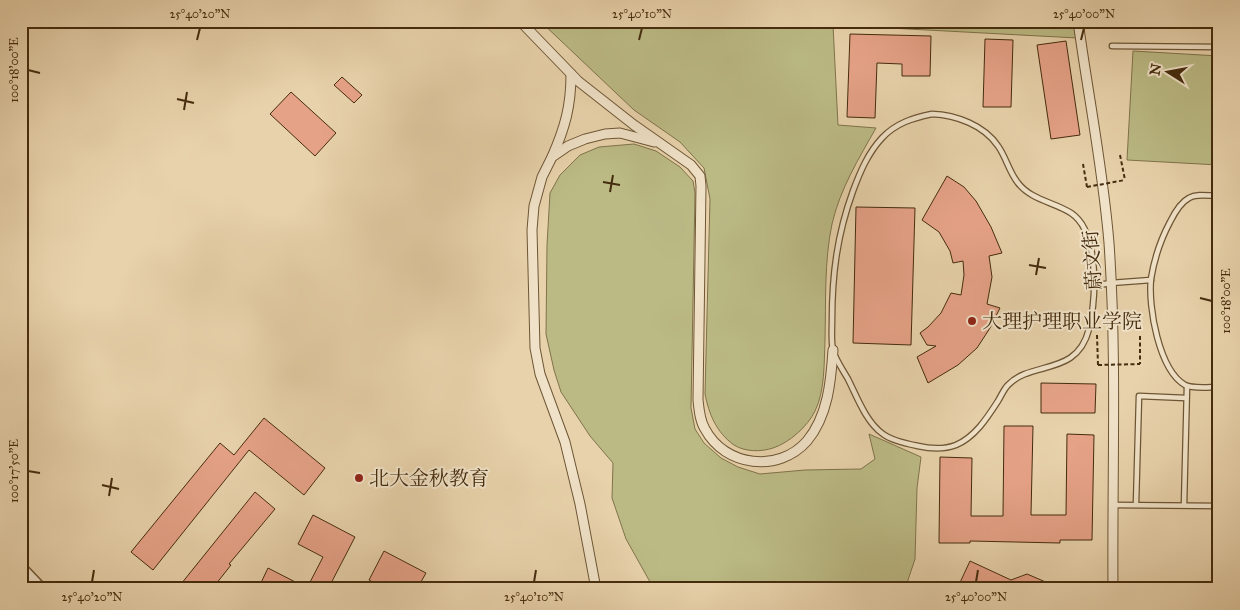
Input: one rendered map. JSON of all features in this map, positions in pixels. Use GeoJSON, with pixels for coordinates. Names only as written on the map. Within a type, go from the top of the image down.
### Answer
{"type":"FeatureCollection","features":[{"type":"Feature","properties":{"kind":"street"},"geometry":{"type":"LineString","coordinates":[[520,21],[571,74],[634,126],[690,165],[700,176],[698,400],[705,429],[713,440],[730,454],[749,462],[775,462],[794,452],[806,442],[818,424],[831,382],[833,350]]}},
{"type":"Feature","properties":{"kind":"street","name":"蔚文街"},"geometry":{"type":"LineString","coordinates":[[1078,21],[1100,163],[1111,283],[1115,409],[1113,589]]}},
{"type":"Feature","properties":{"kind":"street"},"geometry":{"type":"LineString","coordinates":[[571,74],[571,98],[567,120],[542,176],[533,214],[534,348],[540,374],[565,442],[580,504],[596,589]]}},
{"type":"Feature","properties":{"kind":"street"},"geometry":{"type":"LineString","coordinates":[[552,157],[568,146],[605,134],[620,133],[663,145]]}},
{"type":"Feature","properties":{"kind":"street"},"geometry":{"type":"LineString","coordinates":[[21,568],[41,589]]}},
{"type":"Feature","properties":{"kind":"lane"},"geometry":{"type":"LineString","coordinates":[[1112,46],[1219,47]]}},
{"type":"Feature","properties":{"kind":"lane"},"geometry":{"type":"LineString","coordinates":[[945,114],[958,118],[979,129],[998,145],[1012,175],[1019,185],[1029,194],[1072,213],[1082,223],[1089,238],[1093,256],[1093,286],[1089,329],[1083,344],[1065,362],[1020,376],[1008,385],[986,419],[972,434],[957,444],[943,449],[911,445],[884,436],[868,418],[833,350],[832,303],[835,263],[845,213],[860,170],[872,150],[882,137],[898,124],[914,117],[945,114]]}},
{"type":"Feature","properties":{"kind":"lane"},"geometry":{"type":"LineString","coordinates":[[1219,196],[1193,196],[1186,199],[1174,214],[1165,232],[1151,280],[1152,313],[1162,352],[1177,378],[1186,386],[1219,387]]}},
{"type":"Feature","properties":{"kind":"lane"},"geometry":{"type":"LineString","coordinates":[[1093,286],[1151,280]]}},
{"type":"Feature","properties":{"kind":"lane"},"geometry":{"type":"LineString","coordinates":[[1184,505],[1186,386]]}},
{"type":"Feature","properties":{"kind":"lane"},"geometry":{"type":"LineString","coordinates":[[1136,504],[1139,396],[1186,398]]}},
{"type":"Feature","properties":{"kind":"lane"},"geometry":{"type":"LineString","coordinates":[[1114,505],[1219,506]]}},
{"type":"Feature","properties":{"kind":"path"},"geometry":{"type":"LineString","coordinates":[[1083,164],[1087,187],[1124,180],[1120,155]]}},
{"type":"Feature","properties":{"kind":"path"},"geometry":{"type":"LineString","coordinates":[[1098,335],[1098,365],[1140,364],[1140,336]]}},
{"type":"Feature","properties":{"kind":"shaded area"},"geometry":{"type":"Polygon","coordinates":[[[540,21],[1074,21],[1077,38],[833,25],[838,125],[876,128],[845,186],[832,224],[827,267],[823,377],[821,395],[815,411],[803,428],[779,446],[753,451],[734,445],[722,434],[711,415],[705,394],[710,199],[704,168],[680,142],[634,110],[540,21]]]}},
{"type":"Feature","properties":{"kind":"shaded area"},"geometry":{"type":"Polygon","coordinates":[[[1133,51],[1219,56],[1219,165],[1127,160],[1133,51]]]}},
{"type":"Feature","properties":{"kind":"shaded area"},"geometry":{"type":"Polygon","coordinates":[[[634,144],[656,151],[680,167],[693,181],[695,193],[691,408],[695,429],[704,443],[721,458],[738,467],[760,474],[805,470],[861,469],[875,459],[869,434],[921,457],[917,488],[915,559],[905,589],[654,589],[626,539],[612,498],[613,463],[590,436],[561,392],[546,334],[547,245],[550,193],[560,175],[580,155],[599,147],[634,144]]]}},
{"type":"Feature","properties":{"kind":"building"},"geometry":{"type":"Polygon","coordinates":[[[850,34],[931,36],[930,76],[902,76],[902,64],[877,63],[875,118],[847,117],[850,34]]]}},
{"type":"Feature","properties":{"kind":"building"},"geometry":{"type":"Polygon","coordinates":[[[985,39],[1013,40],[1011,107],[983,107],[985,39]]]}},
{"type":"Feature","properties":{"kind":"building"},"geometry":{"type":"Polygon","coordinates":[[[1066,41],[1080,135],[1051,139],[1037,45],[1066,41]]]}},
{"type":"Feature","properties":{"kind":"building"},"geometry":{"type":"Polygon","coordinates":[[[342,77],[362,95],[354,103],[334,85],[342,77]]]}},
{"type":"Feature","properties":{"kind":"building"},"geometry":{"type":"Polygon","coordinates":[[[291,92],[336,133],[315,156],[270,114],[291,92]]]}},
{"type":"Feature","properties":{"kind":"building"},"geometry":{"type":"Polygon","coordinates":[[[947,176],[964,187],[976,201],[991,227],[1002,253],[989,256],[992,277],[987,304],[1000,308],[977,348],[958,365],[928,383],[917,357],[936,346],[927,345],[920,333],[941,313],[951,293],[961,295],[964,275],[963,261],[953,263],[950,251],[939,232],[922,220],[947,176]]]}},
{"type":"Feature","properties":{"kind":"building"},"geometry":{"type":"Polygon","coordinates":[[[856,207],[915,208],[911,345],[853,343],[856,207]]]}},
{"type":"Feature","properties":{"kind":"building"},"geometry":{"type":"Polygon","coordinates":[[[1041,383],[1096,384],[1095,413],[1041,413],[1041,383]]]}},
{"type":"Feature","properties":{"kind":"building"},"geometry":{"type":"Polygon","coordinates":[[[264,418],[325,468],[304,495],[249,450],[153,570],[131,552],[220,443],[234,455],[264,418]]]}},
{"type":"Feature","properties":{"kind":"building"},"geometry":{"type":"Polygon","coordinates":[[[1004,426],[1033,426],[1031,515],[1066,515],[1067,434],[1094,435],[1092,540],[1060,540],[1060,543],[970,541],[970,543],[939,543],[940,457],[972,458],[971,516],[1003,516],[1004,426]]]}},
{"type":"Feature","properties":{"kind":"building"},"geometry":{"type":"Polygon","coordinates":[[[255,492],[275,509],[229,564],[231,565],[212,589],[177,589],[255,492]]]}},
{"type":"Feature","properties":{"kind":"building"},"geometry":{"type":"Polygon","coordinates":[[[313,515],[355,537],[328,589],[258,589],[268,568],[307,588],[323,557],[298,544],[313,515]]]}},
{"type":"Feature","properties":{"kind":"building"},"geometry":{"type":"Polygon","coordinates":[[[384,551],[426,573],[417,589],[386,589],[369,580],[384,551]]]}},
{"type":"Feature","properties":{"kind":"building"},"geometry":{"type":"Polygon","coordinates":[[[970,561],[1011,580],[1027,574],[1062,589],[957,589],[970,561]]]}},
{"type":"Feature","properties":{"kind":"place","name":"大理护理职业学院"},"geometry":{"type":"Point","coordinates":[972,321]}},
{"type":"Feature","properties":{"kind":"place","name":"北大金秋教育"},"geometry":{"type":"Point","coordinates":[359,478]}}]}
